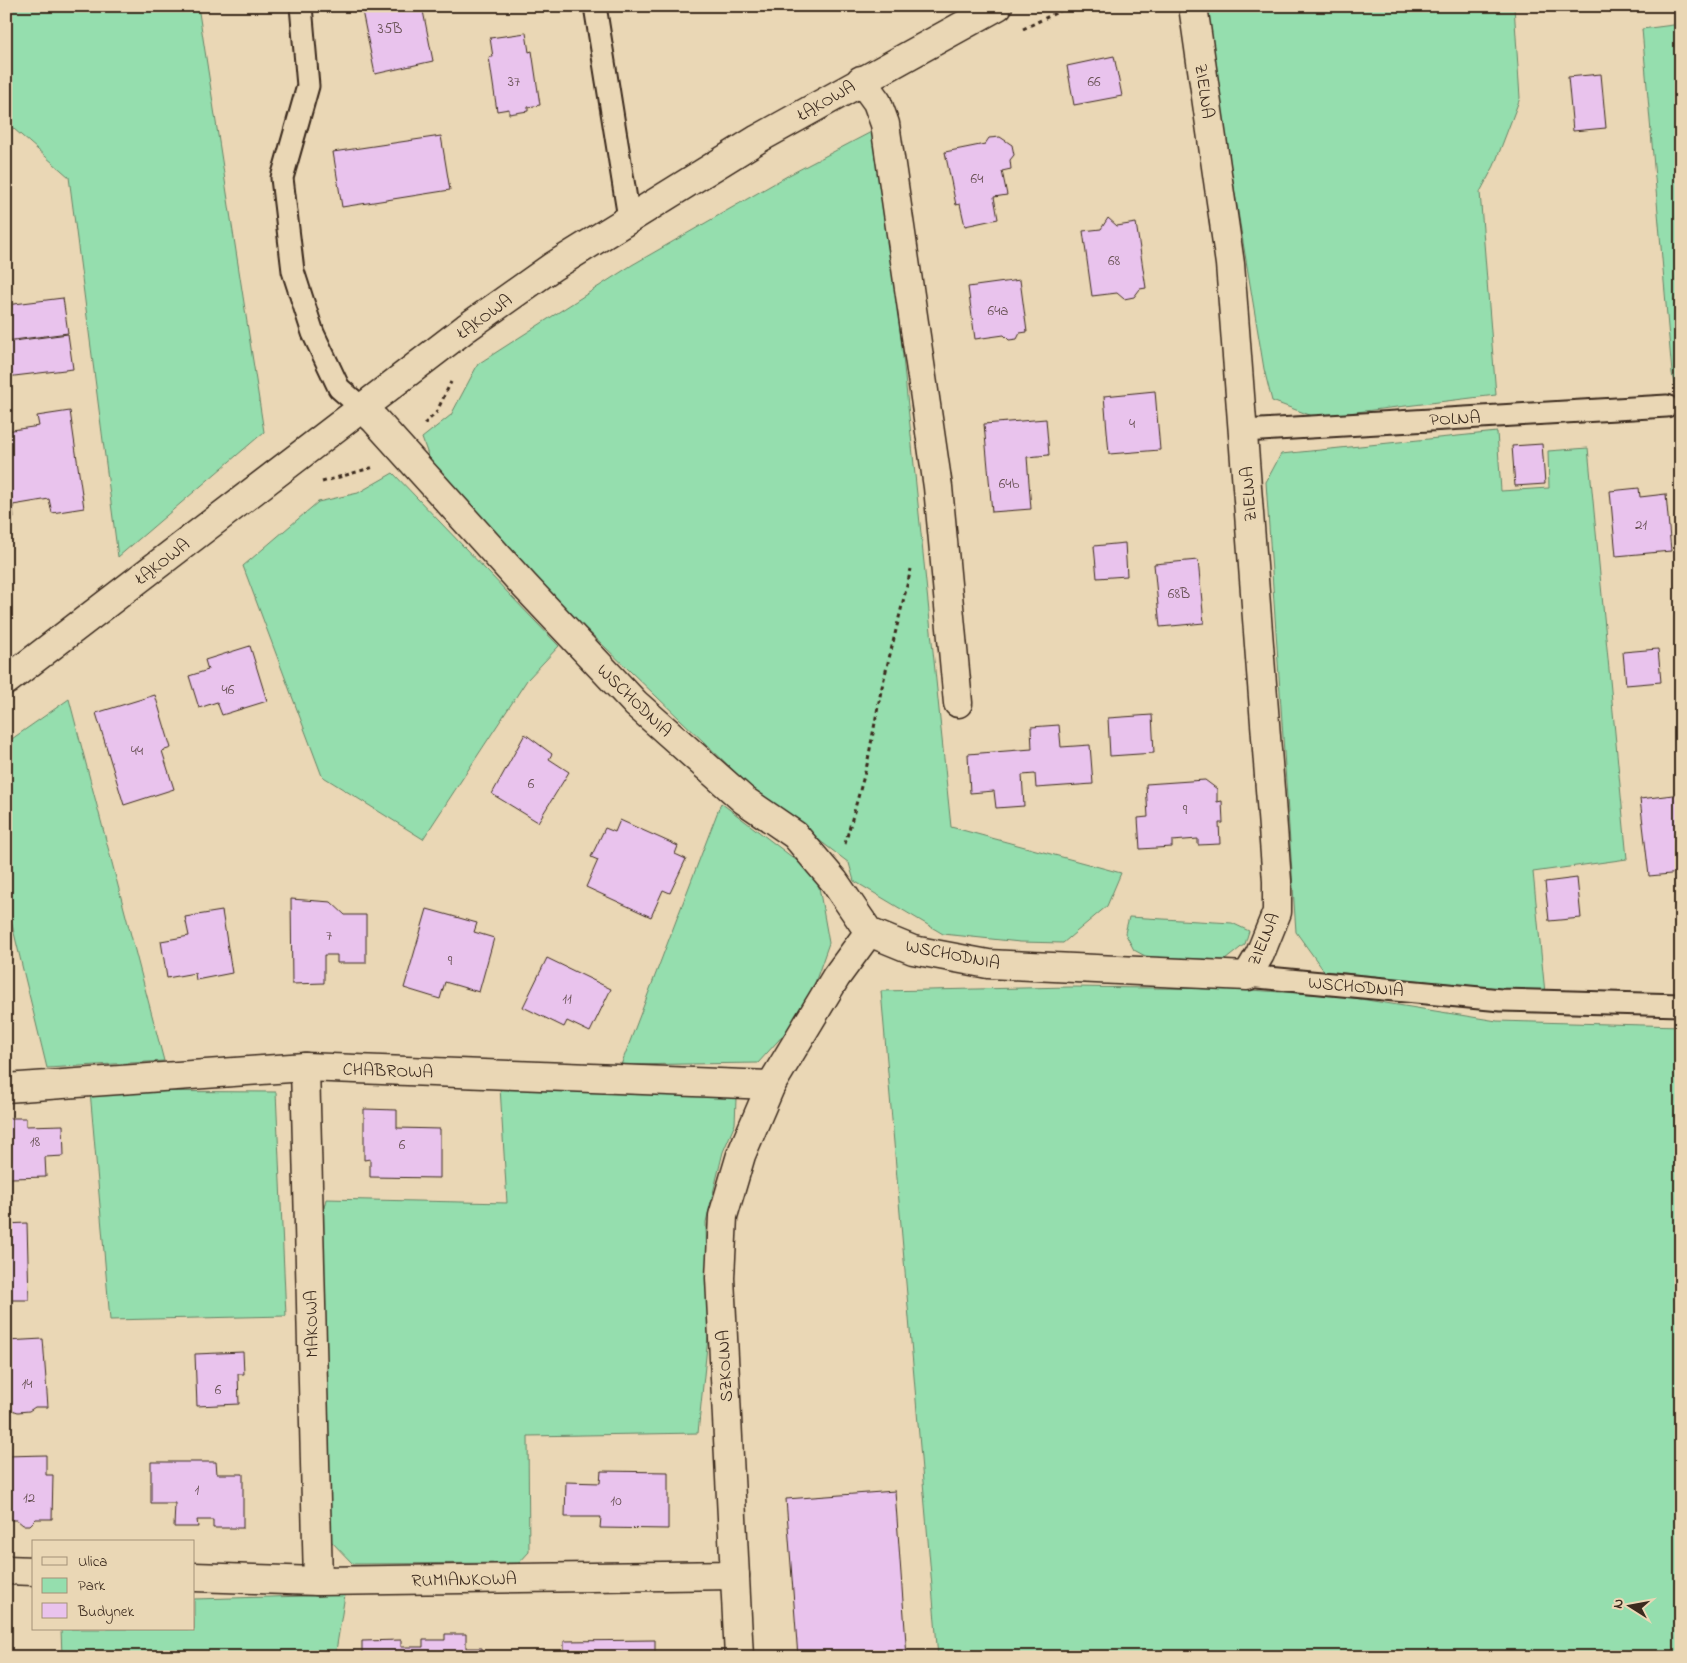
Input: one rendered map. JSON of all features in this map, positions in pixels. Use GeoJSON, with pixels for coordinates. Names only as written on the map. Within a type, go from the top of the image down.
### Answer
{"type":"FeatureCollection","features":[{"type":"Feature","properties":{"kind":"street","name":"ŁĄKOWA"},"geometry":{"type":"LineString","coordinates":[[6,681],[466,328],[552,267],[758,139],[861,80],[998,6]]}},
{"type":"Feature","properties":{"kind":"street","name":"ZIELNA"},"geometry":{"type":"LineString","coordinates":[[1193,6],[1230,264],[1277,881],[1278,912],[1260,954],[1247,976]]}},
{"type":"Feature","properties":{"kind":"street"},"geometry":{"type":"LineString","coordinates":[[861,80],[878,102],[885,124],[938,487],[958,703]]}},
{"type":"Feature","properties":{"kind":"street","name":"WSCHODNIA"},"geometry":{"type":"LineString","coordinates":[[362,408],[636,704],[744,800],[795,835],[824,870],[869,932],[913,950],[988,964],[1247,976]]}},
{"type":"Feature","properties":{"kind":"street","name":"SZKOLNA"},"geometry":{"type":"LineString","coordinates":[[739,1657],[720,1278],[723,1216],[741,1155],[771,1084],[836,977],[869,932]]}},
{"type":"Feature","properties":{"kind":"street","name":"CHABROWA"},"geometry":{"type":"LineString","coordinates":[[6,1088],[305,1067],[771,1084]]}},
{"type":"Feature","properties":{"kind":"street","name":"MAKOWA"},"geometry":{"type":"LineString","coordinates":[[305,1067],[318,1581]]}},
{"type":"Feature","properties":{"kind":"street"},"geometry":{"type":"LineString","coordinates":[[6,1570],[32,1571]]}},
{"type":"Feature","properties":{"kind":"street","name":"RUMIANKOWA"},"geometry":{"type":"LineString","coordinates":[[195,1577],[318,1581],[735,1575]]}},
{"type":"Feature","properties":{"kind":"lane"},"geometry":{"type":"LineString","coordinates":[[300,6],[308,86],[282,178],[293,271],[313,333],[339,388],[362,408]]}},
{"type":"Feature","properties":{"kind":"lane"},"geometry":{"type":"LineString","coordinates":[[595,6],[629,218]]}},
{"type":"Feature","properties":{"kind":"lane","name":"POLNA"},"geometry":{"type":"LineString","coordinates":[[1243,431],[1667,406]]}},
{"type":"Feature","properties":{"kind":"lane","name":"WSCHODNIA"},"geometry":{"type":"LineString","coordinates":[[1247,976],[1501,1000],[1681,1006]]}},
{"type":"Feature","properties":{"kind":"path"},"geometry":{"type":"LineString","coordinates":[[1018,32],[1070,6]]}},
{"type":"Feature","properties":{"kind":"path"},"geometry":{"type":"LineString","coordinates":[[321,482],[374,468],[436,413],[453,378]]}},
{"type":"Feature","properties":{"kind":"path"},"geometry":{"type":"LineString","coordinates":[[824,870],[846,843],[867,765],[881,691],[912,567]]}},
{"type":"Feature","properties":{"kind":"green space"},"geometry":{"type":"Polygon","coordinates":[[[6,6],[198,6],[264,432],[118,557],[69,177],[6,122],[6,6]]]}},
{"type":"Feature","properties":{"kind":"green space"},"geometry":{"type":"Polygon","coordinates":[[[1204,6],[1514,6],[1520,98],[1494,166],[1480,192],[1496,395],[1315,417],[1272,401],[1264,369],[1204,6]]]}},
{"type":"Feature","properties":{"kind":"green space"},"geometry":{"type":"Polygon","coordinates":[[[1681,24],[1681,425],[1672,373],[1642,29],[1681,24]]]}},
{"type":"Feature","properties":{"kind":"green space"},"geometry":{"type":"Polygon","coordinates":[[[875,130],[900,328],[951,827],[1121,873],[1107,906],[1063,943],[1020,942],[943,934],[854,881],[849,863],[756,792],[555,599],[432,466],[422,438],[451,415],[478,364],[632,265],[789,175],[875,130]]]}},
{"type":"Feature","properties":{"kind":"green space"},"geometry":{"type":"Polygon","coordinates":[[[1497,432],[1501,491],[1549,488],[1548,451],[1588,448],[1627,859],[1533,872],[1545,993],[1324,971],[1296,932],[1266,482],[1281,454],[1497,432]]]}},
{"type":"Feature","properties":{"kind":"green space"},"geometry":{"type":"Polygon","coordinates":[[[393,473],[559,646],[527,680],[423,839],[322,776],[243,566],[318,502],[358,493],[393,473]]]}},
{"type":"Feature","properties":{"kind":"green space"},"geometry":{"type":"Polygon","coordinates":[[[69,699],[164,1061],[47,1068],[6,900],[6,743],[69,699]]]}},
{"type":"Feature","properties":{"kind":"green space"},"geometry":{"type":"Polygon","coordinates":[[[721,803],[817,876],[829,943],[805,1011],[758,1063],[621,1065],[721,803]]]}},
{"type":"Feature","properties":{"kind":"green space"},"geometry":{"type":"Polygon","coordinates":[[[1129,917],[1232,923],[1249,931],[1245,944],[1225,960],[1147,957],[1134,950],[1125,933],[1129,917]]]}},
{"type":"Feature","properties":{"kind":"green space"},"geometry":{"type":"Polygon","coordinates":[[[1071,987],[1235,989],[1342,996],[1497,1021],[1681,1026],[1681,1657],[938,1657],[881,991],[1071,987]]]}},
{"type":"Feature","properties":{"kind":"green space"},"geometry":{"type":"Polygon","coordinates":[[[500,1087],[585,1092],[726,1092],[736,1099],[735,1124],[723,1152],[706,1222],[708,1337],[698,1433],[528,1436],[529,1552],[519,1563],[353,1564],[330,1540],[318,1234],[326,1199],[507,1203],[500,1087]]]}},
{"type":"Feature","properties":{"kind":"green space"},"geometry":{"type":"Polygon","coordinates":[[[90,1091],[276,1092],[286,1316],[110,1320],[90,1091]]]}},
{"type":"Feature","properties":{"kind":"green space"},"geometry":{"type":"Polygon","coordinates":[[[345,1595],[335,1657],[62,1657],[61,1630],[195,1630],[195,1599],[345,1595]]]}},
{"type":"Feature","properties":{"kind":"building"},"geometry":{"type":"Polygon","coordinates":[[[361,6],[422,6],[433,61],[375,74],[361,6]]]}},
{"type":"Feature","properties":{"kind":"building"},"geometry":{"type":"Polygon","coordinates":[[[1561,6],[1590,6],[1561,11],[1561,6]]]}},
{"type":"Feature","properties":{"kind":"building"},"geometry":{"type":"Polygon","coordinates":[[[526,33],[529,52],[532,51],[540,105],[528,107],[528,111],[509,114],[509,109],[497,111],[489,57],[493,57],[490,38],[526,33]]]}},
{"type":"Feature","properties":{"kind":"building"},"geometry":{"type":"Polygon","coordinates":[[[1114,56],[1122,96],[1074,105],[1067,66],[1114,56]]]}},
{"type":"Feature","properties":{"kind":"building"},"geometry":{"type":"Polygon","coordinates":[[[1601,74],[1606,128],[1573,131],[1568,77],[1601,74]]]}},
{"type":"Feature","properties":{"kind":"building"},"geometry":{"type":"Polygon","coordinates":[[[441,136],[450,190],[342,207],[333,152],[441,136]]]}},
{"type":"Feature","properties":{"kind":"building"},"geometry":{"type":"Polygon","coordinates":[[[1000,137],[1012,145],[1014,155],[1010,160],[1011,169],[1002,171],[1007,195],[994,197],[998,219],[965,226],[960,204],[956,205],[945,152],[985,144],[989,138],[1000,137]]]}},
{"type":"Feature","properties":{"kind":"building"},"geometry":{"type":"Polygon","coordinates":[[[1108,218],[1117,226],[1136,223],[1146,288],[1140,289],[1134,297],[1124,299],[1117,293],[1092,296],[1083,231],[1101,229],[1108,218]]]}},
{"type":"Feature","properties":{"kind":"building"},"geometry":{"type":"Polygon","coordinates":[[[1020,280],[1027,332],[1020,333],[1017,339],[1009,340],[1004,335],[975,339],[968,287],[1020,280]]]}},
{"type":"Feature","properties":{"kind":"building"},"geometry":{"type":"Polygon","coordinates":[[[63,298],[68,333],[6,341],[6,305],[63,298]]]}},
{"type":"Feature","properties":{"kind":"building"},"geometry":{"type":"Polygon","coordinates":[[[68,334],[73,369],[6,377],[6,342],[68,334]]]}},
{"type":"Feature","properties":{"kind":"building"},"geometry":{"type":"Polygon","coordinates":[[[1155,391],[1160,450],[1109,454],[1104,396],[1155,391]]]}},
{"type":"Feature","properties":{"kind":"building"},"geometry":{"type":"Polygon","coordinates":[[[70,411],[84,508],[52,513],[49,499],[13,505],[14,518],[6,519],[6,431],[39,426],[37,416],[70,411]]]}},
{"type":"Feature","properties":{"kind":"building"},"geometry":{"type":"Polygon","coordinates":[[[1046,419],[1049,455],[1027,457],[1031,509],[992,512],[984,424],[1046,419]]]}},
{"type":"Feature","properties":{"kind":"building"},"geometry":{"type":"Polygon","coordinates":[[[1542,444],[1545,484],[1515,486],[1512,446],[1542,444]]]}},
{"type":"Feature","properties":{"kind":"building"},"geometry":{"type":"Polygon","coordinates":[[[1639,488],[1640,497],[1666,494],[1671,551],[1616,556],[1610,491],[1639,488]]]}},
{"type":"Feature","properties":{"kind":"building"},"geometry":{"type":"Polygon","coordinates":[[[1125,543],[1127,576],[1097,578],[1094,546],[1125,543]]]}},
{"type":"Feature","properties":{"kind":"building"},"geometry":{"type":"Polygon","coordinates":[[[1198,560],[1204,623],[1160,627],[1154,564],[1198,560]]]}},
{"type":"Feature","properties":{"kind":"building"},"geometry":{"type":"Polygon","coordinates":[[[250,646],[267,701],[222,715],[217,702],[199,708],[189,676],[208,670],[205,660],[250,646]]]}},
{"type":"Feature","properties":{"kind":"building"},"geometry":{"type":"Polygon","coordinates":[[[1658,649],[1661,682],[1626,685],[1623,652],[1658,649]]]}},
{"type":"Feature","properties":{"kind":"building"},"geometry":{"type":"Polygon","coordinates":[[[155,695],[171,748],[162,751],[174,789],[124,805],[96,713],[155,695]]]}},
{"type":"Feature","properties":{"kind":"building"},"geometry":{"type":"Polygon","coordinates":[[[1152,715],[1154,753],[1110,756],[1108,718],[1152,715]]]}},
{"type":"Feature","properties":{"kind":"building"},"geometry":{"type":"Polygon","coordinates":[[[1059,725],[1061,747],[1090,745],[1093,784],[1036,788],[1035,774],[1022,775],[1024,806],[996,808],[994,791],[970,793],[968,754],[1032,749],[1031,727],[1059,725]]]}},
{"type":"Feature","properties":{"kind":"building"},"geometry":{"type":"Polygon","coordinates":[[[525,734],[552,754],[549,759],[569,772],[538,822],[492,794],[525,734]]]}},
{"type":"Feature","properties":{"kind":"building"},"geometry":{"type":"Polygon","coordinates":[[[1205,780],[1217,789],[1217,802],[1222,801],[1223,823],[1219,823],[1220,844],[1198,845],[1198,839],[1172,841],[1172,847],[1140,849],[1138,818],[1148,817],[1146,784],[1205,780]]]}},
{"type":"Feature","properties":{"kind":"building"},"geometry":{"type":"Polygon","coordinates":[[[1681,794],[1681,873],[1649,876],[1640,799],[1681,794]]]}},
{"type":"Feature","properties":{"kind":"building"},"geometry":{"type":"Polygon","coordinates":[[[620,820],[678,846],[675,854],[686,859],[670,893],[663,890],[651,917],[586,887],[598,860],[591,857],[605,828],[615,832],[620,820]]]}},
{"type":"Feature","properties":{"kind":"building"},"geometry":{"type":"Polygon","coordinates":[[[1577,878],[1581,918],[1549,921],[1545,882],[1577,878]]]}},
{"type":"Feature","properties":{"kind":"building"},"geometry":{"type":"Polygon","coordinates":[[[291,899],[331,902],[345,915],[366,915],[366,963],[337,963],[337,955],[324,955],[324,983],[292,984],[291,899]]]}},
{"type":"Feature","properties":{"kind":"building"},"geometry":{"type":"Polygon","coordinates":[[[427,909],[477,923],[474,932],[494,938],[479,992],[445,982],[440,999],[404,988],[427,909]]]}},
{"type":"Feature","properties":{"kind":"building"},"geometry":{"type":"Polygon","coordinates":[[[222,911],[232,973],[196,980],[195,973],[167,978],[161,941],[189,936],[185,917],[222,911]]]}},
{"type":"Feature","properties":{"kind":"building"},"geometry":{"type":"Polygon","coordinates":[[[547,958],[611,989],[590,1032],[567,1021],[564,1027],[523,1007],[547,958]]]}},
{"type":"Feature","properties":{"kind":"building"},"geometry":{"type":"Polygon","coordinates":[[[364,1109],[397,1110],[397,1128],[440,1129],[440,1178],[370,1177],[370,1159],[364,1160],[364,1109]]]}},
{"type":"Feature","properties":{"kind":"building"},"geometry":{"type":"Polygon","coordinates":[[[6,1118],[26,1118],[26,1126],[63,1125],[64,1156],[45,1157],[46,1177],[11,1178],[11,1192],[6,1192],[6,1118]]]}},
{"type":"Feature","properties":{"kind":"building"},"geometry":{"type":"Polygon","coordinates":[[[27,1223],[29,1300],[6,1300],[6,1224],[27,1223]]]}},
{"type":"Feature","properties":{"kind":"building"},"geometry":{"type":"Polygon","coordinates":[[[43,1339],[48,1407],[35,1407],[29,1411],[18,1412],[6,1408],[6,1341],[43,1339]]]}},
{"type":"Feature","properties":{"kind":"building"},"geometry":{"type":"Polygon","coordinates":[[[243,1352],[244,1374],[238,1374],[239,1404],[197,1406],[195,1354],[243,1352]]]}},
{"type":"Feature","properties":{"kind":"building"},"geometry":{"type":"Polygon","coordinates":[[[46,1455],[46,1475],[53,1475],[52,1519],[36,1519],[30,1525],[23,1525],[17,1520],[6,1520],[6,1456],[46,1455]]]}},
{"type":"Feature","properties":{"kind":"building"},"geometry":{"type":"Polygon","coordinates":[[[151,1462],[216,1462],[217,1474],[243,1474],[243,1528],[213,1528],[213,1520],[197,1520],[198,1527],[174,1527],[175,1503],[151,1503],[151,1462]]]}},
{"type":"Feature","properties":{"kind":"building"},"geometry":{"type":"Polygon","coordinates":[[[601,1471],[668,1472],[668,1529],[600,1528],[601,1517],[565,1517],[566,1482],[600,1483],[601,1471]]]}},
{"type":"Feature","properties":{"kind":"building"},"geometry":{"type":"Polygon","coordinates":[[[895,1491],[907,1657],[798,1657],[786,1499],[895,1491]]]}},
{"type":"Feature","properties":{"kind":"building"},"geometry":{"type":"Polygon","coordinates":[[[445,1634],[466,1634],[466,1648],[482,1648],[483,1657],[362,1657],[362,1641],[401,1640],[401,1647],[423,1647],[423,1640],[445,1640],[445,1634]]]}},
{"type":"Feature","properties":{"kind":"building"},"geometry":{"type":"Polygon","coordinates":[[[655,1640],[655,1657],[564,1657],[564,1641],[655,1640]]]}}]}
